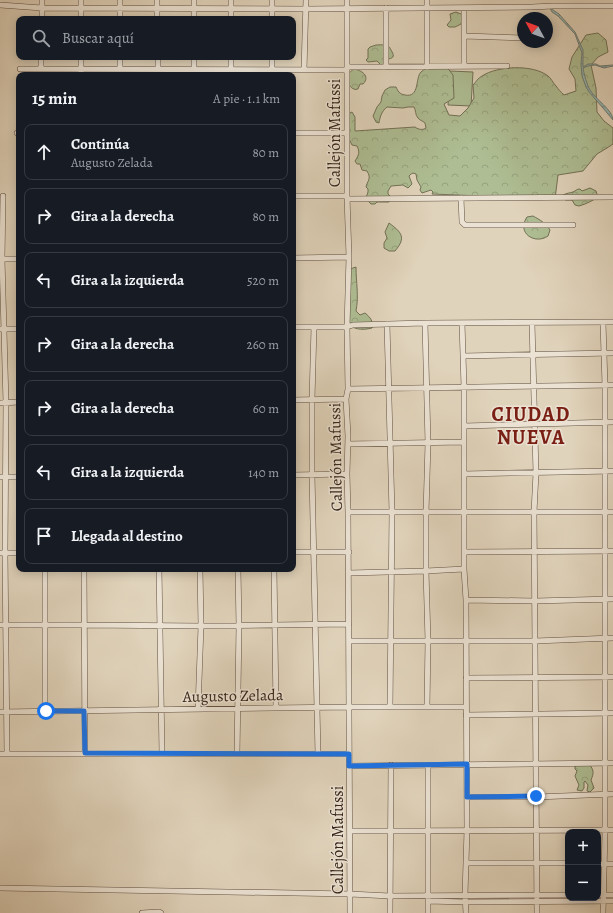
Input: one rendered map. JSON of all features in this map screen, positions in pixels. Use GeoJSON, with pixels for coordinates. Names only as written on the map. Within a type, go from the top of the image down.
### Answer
{"type":"FeatureCollection","features":[{"type":"Feature","properties":{"kind":"street"},"geometry":{"type":"LineString","coordinates":[[42,0],[42,16]]}},
{"type":"Feature","properties":{"kind":"street"},"geometry":{"type":"LineString","coordinates":[[81,0],[81,16]]}},
{"type":"Feature","properties":{"kind":"street"},"geometry":{"type":"LineString","coordinates":[[120,0],[120,16]]}},
{"type":"Feature","properties":{"kind":"street"},"geometry":{"type":"LineString","coordinates":[[158,0],[158,16]]}},
{"type":"Feature","properties":{"kind":"street"},"geometry":{"type":"LineString","coordinates":[[194,0],[194,16]]}},
{"type":"Feature","properties":{"kind":"street"},"geometry":{"type":"LineString","coordinates":[[231,0],[231,16]]}},
{"type":"Feature","properties":{"kind":"street"},"geometry":{"type":"LineString","coordinates":[[272,0],[272,16]]}},
{"type":"Feature","properties":{"kind":"street"},"geometry":{"type":"LineString","coordinates":[[304,70],[306,0]]}},
{"type":"Feature","properties":{"kind":"street","name":"Callejón Mafussi"},"geometry":{"type":"LineString","coordinates":[[346,0],[347,197],[349,257],[347,326],[348,389],[346,399],[349,552],[350,913]]}},
{"type":"Feature","properties":{"kind":"street"},"geometry":{"type":"LineString","coordinates":[[427,0],[427,67]]}},
{"type":"Feature","properties":{"kind":"street"},"geometry":{"type":"LineString","coordinates":[[2,3],[42,8],[306,9],[613,6]]}},
{"type":"Feature","properties":{"kind":"street"},"geometry":{"type":"LineString","coordinates":[[386,8],[386,67]]}},
{"type":"Feature","properties":{"kind":"street"},"geometry":{"type":"LineString","coordinates":[[464,8],[464,66]]}},
{"type":"Feature","properties":{"kind":"street"},"geometry":{"type":"LineString","coordinates":[[464,36],[517,38]]}},
{"type":"Feature","properties":{"kind":"street"},"geometry":{"type":"LineString","coordinates":[[41,60],[41,69]]}},
{"type":"Feature","properties":{"kind":"street"},"geometry":{"type":"LineString","coordinates":[[81,60],[81,72]]}},
{"type":"Feature","properties":{"kind":"street"},"geometry":{"type":"LineString","coordinates":[[120,60],[120,72]]}},
{"type":"Feature","properties":{"kind":"street"},"geometry":{"type":"LineString","coordinates":[[158,60],[158,72]]}},
{"type":"Feature","properties":{"kind":"street"},"geometry":{"type":"LineString","coordinates":[[194,60],[194,72]]}},
{"type":"Feature","properties":{"kind":"street"},"geometry":{"type":"LineString","coordinates":[[20,69],[81,72],[231,72],[231,60]]}},
{"type":"Feature","properties":{"kind":"street"},"geometry":{"type":"LineString","coordinates":[[272,60],[272,72]]}},
{"type":"Feature","properties":{"kind":"street"},"geometry":{"type":"LineString","coordinates":[[283,72],[386,67],[507,66]]}},
{"type":"Feature","properties":{"kind":"street"},"geometry":{"type":"LineString","coordinates":[[296,133],[347,133]]}},
{"type":"Feature","properties":{"kind":"street"},"geometry":{"type":"LineString","coordinates":[[2,196],[3,553],[6,626],[7,754]]}},
{"type":"Feature","properties":{"kind":"street"},"geometry":{"type":"LineString","coordinates":[[296,196],[461,198],[613,197]]}},
{"type":"Feature","properties":{"kind":"street"},"geometry":{"type":"LineString","coordinates":[[461,198],[462,222],[465,225],[574,225]]}},
{"type":"Feature","properties":{"kind":"street"},"geometry":{"type":"LineString","coordinates":[[296,258],[349,257]]}},
{"type":"Feature","properties":{"kind":"street"},"geometry":{"type":"LineString","coordinates":[[1,259],[16,259]]}},
{"type":"Feature","properties":{"kind":"street"},"geometry":{"type":"LineString","coordinates":[[296,327],[425,322],[613,322]]}},
{"type":"Feature","properties":{"kind":"street"},"geometry":{"type":"LineString","coordinates":[[425,322],[428,443],[426,513],[428,707]]}},
{"type":"Feature","properties":{"kind":"street"},"geometry":{"type":"LineString","coordinates":[[462,323],[464,387],[464,568],[466,600],[466,913]]}},
{"type":"Feature","properties":{"kind":"street"},"geometry":{"type":"LineString","coordinates":[[532,323],[536,473],[534,512],[536,913]]}},
{"type":"Feature","properties":{"kind":"street"},"geometry":{"type":"LineString","coordinates":[[603,323],[605,385],[605,830],[601,864],[613,864]]}},
{"type":"Feature","properties":{"kind":"street"},"geometry":{"type":"LineString","coordinates":[[387,324],[392,512],[390,707]]}},
{"type":"Feature","properties":{"kind":"street"},"geometry":{"type":"LineString","coordinates":[[314,327],[312,475],[318,754]]}},
{"type":"Feature","properties":{"kind":"street"},"geometry":{"type":"LineString","coordinates":[[2,329],[16,329]]}},
{"type":"Feature","properties":{"kind":"street"},"geometry":{"type":"LineString","coordinates":[[463,356],[613,353]]}},
{"type":"Feature","properties":{"kind":"street"},"geometry":{"type":"LineString","coordinates":[[348,389],[613,385]]}},
{"type":"Feature","properties":{"kind":"street"},"geometry":{"type":"LineString","coordinates":[[296,400],[346,399]]}},
{"type":"Feature","properties":{"kind":"street"},"geometry":{"type":"LineString","coordinates":[[3,403],[16,402]]}},
{"type":"Feature","properties":{"kind":"street"},"geometry":{"type":"LineString","coordinates":[[464,426],[613,422]]}},
{"type":"Feature","properties":{"kind":"street"},"geometry":{"type":"LineString","coordinates":[[348,444],[464,442]]}},
{"type":"Feature","properties":{"kind":"street"},"geometry":{"type":"LineString","coordinates":[[464,474],[613,471]]}},
{"type":"Feature","properties":{"kind":"street"},"geometry":{"type":"LineString","coordinates":[[296,475],[347,474]]}},
{"type":"Feature","properties":{"kind":"street"},"geometry":{"type":"LineString","coordinates":[[3,477],[16,477]]}},
{"type":"Feature","properties":{"kind":"street"},"geometry":{"type":"LineString","coordinates":[[348,512],[613,512]]}},
{"type":"Feature","properties":{"kind":"street"},"geometry":{"type":"LineString","coordinates":[[464,552],[613,551]]}},
{"type":"Feature","properties":{"kind":"street"},"geometry":{"type":"LineString","coordinates":[[296,552],[349,552]]}},
{"type":"Feature","properties":{"kind":"street"},"geometry":{"type":"LineString","coordinates":[[3,553],[16,553]]}},
{"type":"Feature","properties":{"kind":"street"},"geometry":{"type":"LineString","coordinates":[[349,573],[426,571],[464,568]]}},
{"type":"Feature","properties":{"kind":"street"},"geometry":{"type":"LineString","coordinates":[[45,572],[46,711]]}},
{"type":"Feature","properties":{"kind":"street"},"geometry":{"type":"LineString","coordinates":[[84,572],[85,753]]}},
{"type":"Feature","properties":{"kind":"street"},"geometry":{"type":"LineString","coordinates":[[159,572],[162,754]]}},
{"type":"Feature","properties":{"kind":"street"},"geometry":{"type":"LineString","coordinates":[[198,709],[201,626],[200,572]]}},
{"type":"Feature","properties":{"kind":"street"},"geometry":{"type":"LineString","coordinates":[[237,754],[239,626],[238,572]]}},
{"type":"Feature","properties":{"kind":"street"},"geometry":{"type":"LineString","coordinates":[[274,572],[276,708]]}},
{"type":"Feature","properties":{"kind":"street"},"geometry":{"type":"LineString","coordinates":[[466,600],[535,601],[613,599]]}},
{"type":"Feature","properties":{"kind":"street"},"geometry":{"type":"LineString","coordinates":[[0,626],[84,624],[239,626],[349,624]]}},
{"type":"Feature","properties":{"kind":"street"},"geometry":{"type":"LineString","coordinates":[[349,641],[535,641],[613,638]]}},
{"type":"Feature","properties":{"kind":"street"},"geometry":{"type":"LineString","coordinates":[[466,678],[613,677]]}},
{"type":"Feature","properties":{"kind":"street","name":"Augusto Zelada"},"geometry":{"type":"LineString","coordinates":[[0,712],[318,707],[466,707]]}},
{"type":"Feature","properties":{"kind":"street"},"geometry":{"type":"LineString","coordinates":[[466,715],[613,713]]}},
{"type":"Feature","properties":{"kind":"street"},"geometry":{"type":"LineString","coordinates":[[0,754],[349,754]]}},
{"type":"Feature","properties":{"kind":"street"},"geometry":{"type":"LineString","coordinates":[[349,766],[613,763]]}},
{"type":"Feature","properties":{"kind":"street"},"geometry":{"type":"LineString","coordinates":[[390,913],[391,765]]}},
{"type":"Feature","properties":{"kind":"street"},"geometry":{"type":"LineString","coordinates":[[428,765],[428,913]]}},
{"type":"Feature","properties":{"kind":"street"},"geometry":{"type":"LineString","coordinates":[[467,797],[613,794]]}},
{"type":"Feature","properties":{"kind":"street"},"geometry":{"type":"LineString","coordinates":[[350,831],[613,830]]}},
{"type":"Feature","properties":{"kind":"street"},"geometry":{"type":"LineString","coordinates":[[466,863],[565,863]]}},
{"type":"Feature","properties":{"kind":"street"},"geometry":{"type":"LineString","coordinates":[[0,888],[350,894],[428,898],[466,902],[536,899],[565,895]]}},
{"type":"Feature","properties":{"kind":"street"},"geometry":{"type":"LineString","coordinates":[[428,898],[465,895],[613,901]]}},
{"type":"Feature","properties":{"kind":"street"},"geometry":{"type":"LineString","coordinates":[[601,895],[613,895]]}},
{"type":"Feature","properties":{"kind":"street"},"geometry":{"type":"LineString","coordinates":[[601,897],[603,901],[603,913]]}},
{"type":"Feature","properties":{"kind":"street"},"geometry":{"type":"LineString","coordinates":[[142,913],[161,913]]}},
{"type":"Feature","properties":{"kind":"green space"},"geometry":{"type":"Polygon","coordinates":[[[456,12],[463,16],[461,24],[455,27],[449,27],[447,25],[451,20],[450,14],[456,12]]]}},
{"type":"Feature","properties":{"kind":"green space"},"geometry":{"type":"Polygon","coordinates":[[[598,33],[606,40],[608,52],[598,57],[591,65],[596,88],[597,112],[604,121],[613,128],[613,144],[597,154],[583,171],[558,175],[555,199],[432,194],[433,192],[431,190],[422,193],[416,174],[413,173],[409,176],[412,184],[408,188],[403,185],[391,186],[388,194],[392,198],[389,202],[377,202],[375,204],[371,204],[367,200],[368,189],[366,187],[369,176],[367,171],[362,170],[360,164],[357,164],[355,161],[359,152],[357,146],[352,145],[348,137],[350,131],[348,119],[350,113],[352,112],[355,117],[355,131],[415,127],[425,129],[425,123],[417,117],[414,107],[387,107],[380,118],[379,123],[376,122],[373,116],[381,102],[385,90],[390,87],[396,87],[401,94],[413,94],[419,75],[423,70],[446,66],[453,75],[454,98],[444,104],[449,115],[460,116],[468,108],[474,98],[473,85],[479,78],[497,70],[506,68],[524,68],[541,72],[549,77],[564,95],[576,91],[575,79],[569,69],[572,57],[586,35],[598,33]]]}},
{"type":"Feature","properties":{"kind":"green space"},"geometry":{"type":"Polygon","coordinates":[[[376,45],[388,46],[393,53],[392,58],[388,59],[387,65],[381,65],[377,61],[368,62],[366,60],[368,58],[368,49],[376,45]]]}},
{"type":"Feature","properties":{"kind":"green space"},"geometry":{"type":"Polygon","coordinates":[[[354,69],[362,72],[366,76],[365,81],[363,84],[360,84],[358,89],[353,89],[348,83],[347,79],[348,74],[354,69]]]}},
{"type":"Feature","properties":{"kind":"green space"},"geometry":{"type":"Polygon","coordinates":[[[450,71],[473,72],[471,106],[448,105],[450,71]]]}},
{"type":"Feature","properties":{"kind":"green space"},"geometry":{"type":"Polygon","coordinates":[[[590,188],[596,191],[598,197],[587,203],[579,206],[575,205],[572,200],[563,199],[564,194],[578,189],[582,191],[590,188]]]}},
{"type":"Feature","properties":{"kind":"green space"},"geometry":{"type":"Polygon","coordinates":[[[533,216],[543,222],[550,230],[548,236],[538,239],[528,236],[525,232],[524,223],[527,217],[533,216]]]}},
{"type":"Feature","properties":{"kind":"green space"},"geometry":{"type":"Polygon","coordinates":[[[389,223],[397,229],[402,238],[395,251],[389,251],[384,248],[384,243],[387,238],[385,232],[389,223]]]}},
{"type":"Feature","properties":{"kind":"green space"},"geometry":{"type":"Polygon","coordinates":[[[356,267],[356,311],[360,315],[365,313],[369,316],[372,321],[372,328],[360,329],[349,325],[350,269],[356,267]]]}},
{"type":"Feature","properties":{"kind":"green space"},"geometry":{"type":"Polygon","coordinates":[[[589,764],[593,770],[591,780],[594,788],[590,792],[587,791],[588,785],[585,781],[582,791],[577,790],[579,785],[575,776],[577,771],[575,766],[589,764]]]}},
{"type":"Feature","properties":{"kind":"water"},"geometry":{"type":"Polygon","coordinates":[[[550,8],[559,14],[575,32],[583,50],[583,67],[588,64],[596,64],[600,66],[613,65],[604,68],[595,65],[583,68],[590,90],[607,108],[613,120],[586,87],[582,76],[582,53],[575,34],[558,16],[552,12],[550,8]]]}},
{"type":"Feature","properties":{"kind":"district","name":"CIUDAD NUEVA"},"geometry":{"type":"Point","coordinates":[531,426]}},
{"type":"Feature","properties":{"kind":"route"},"geometry":{"type":"LineString","coordinates":[[46,711],[84,711],[85,753],[349,754],[349,766],[467,764],[467,797],[536,796]]}}]}
